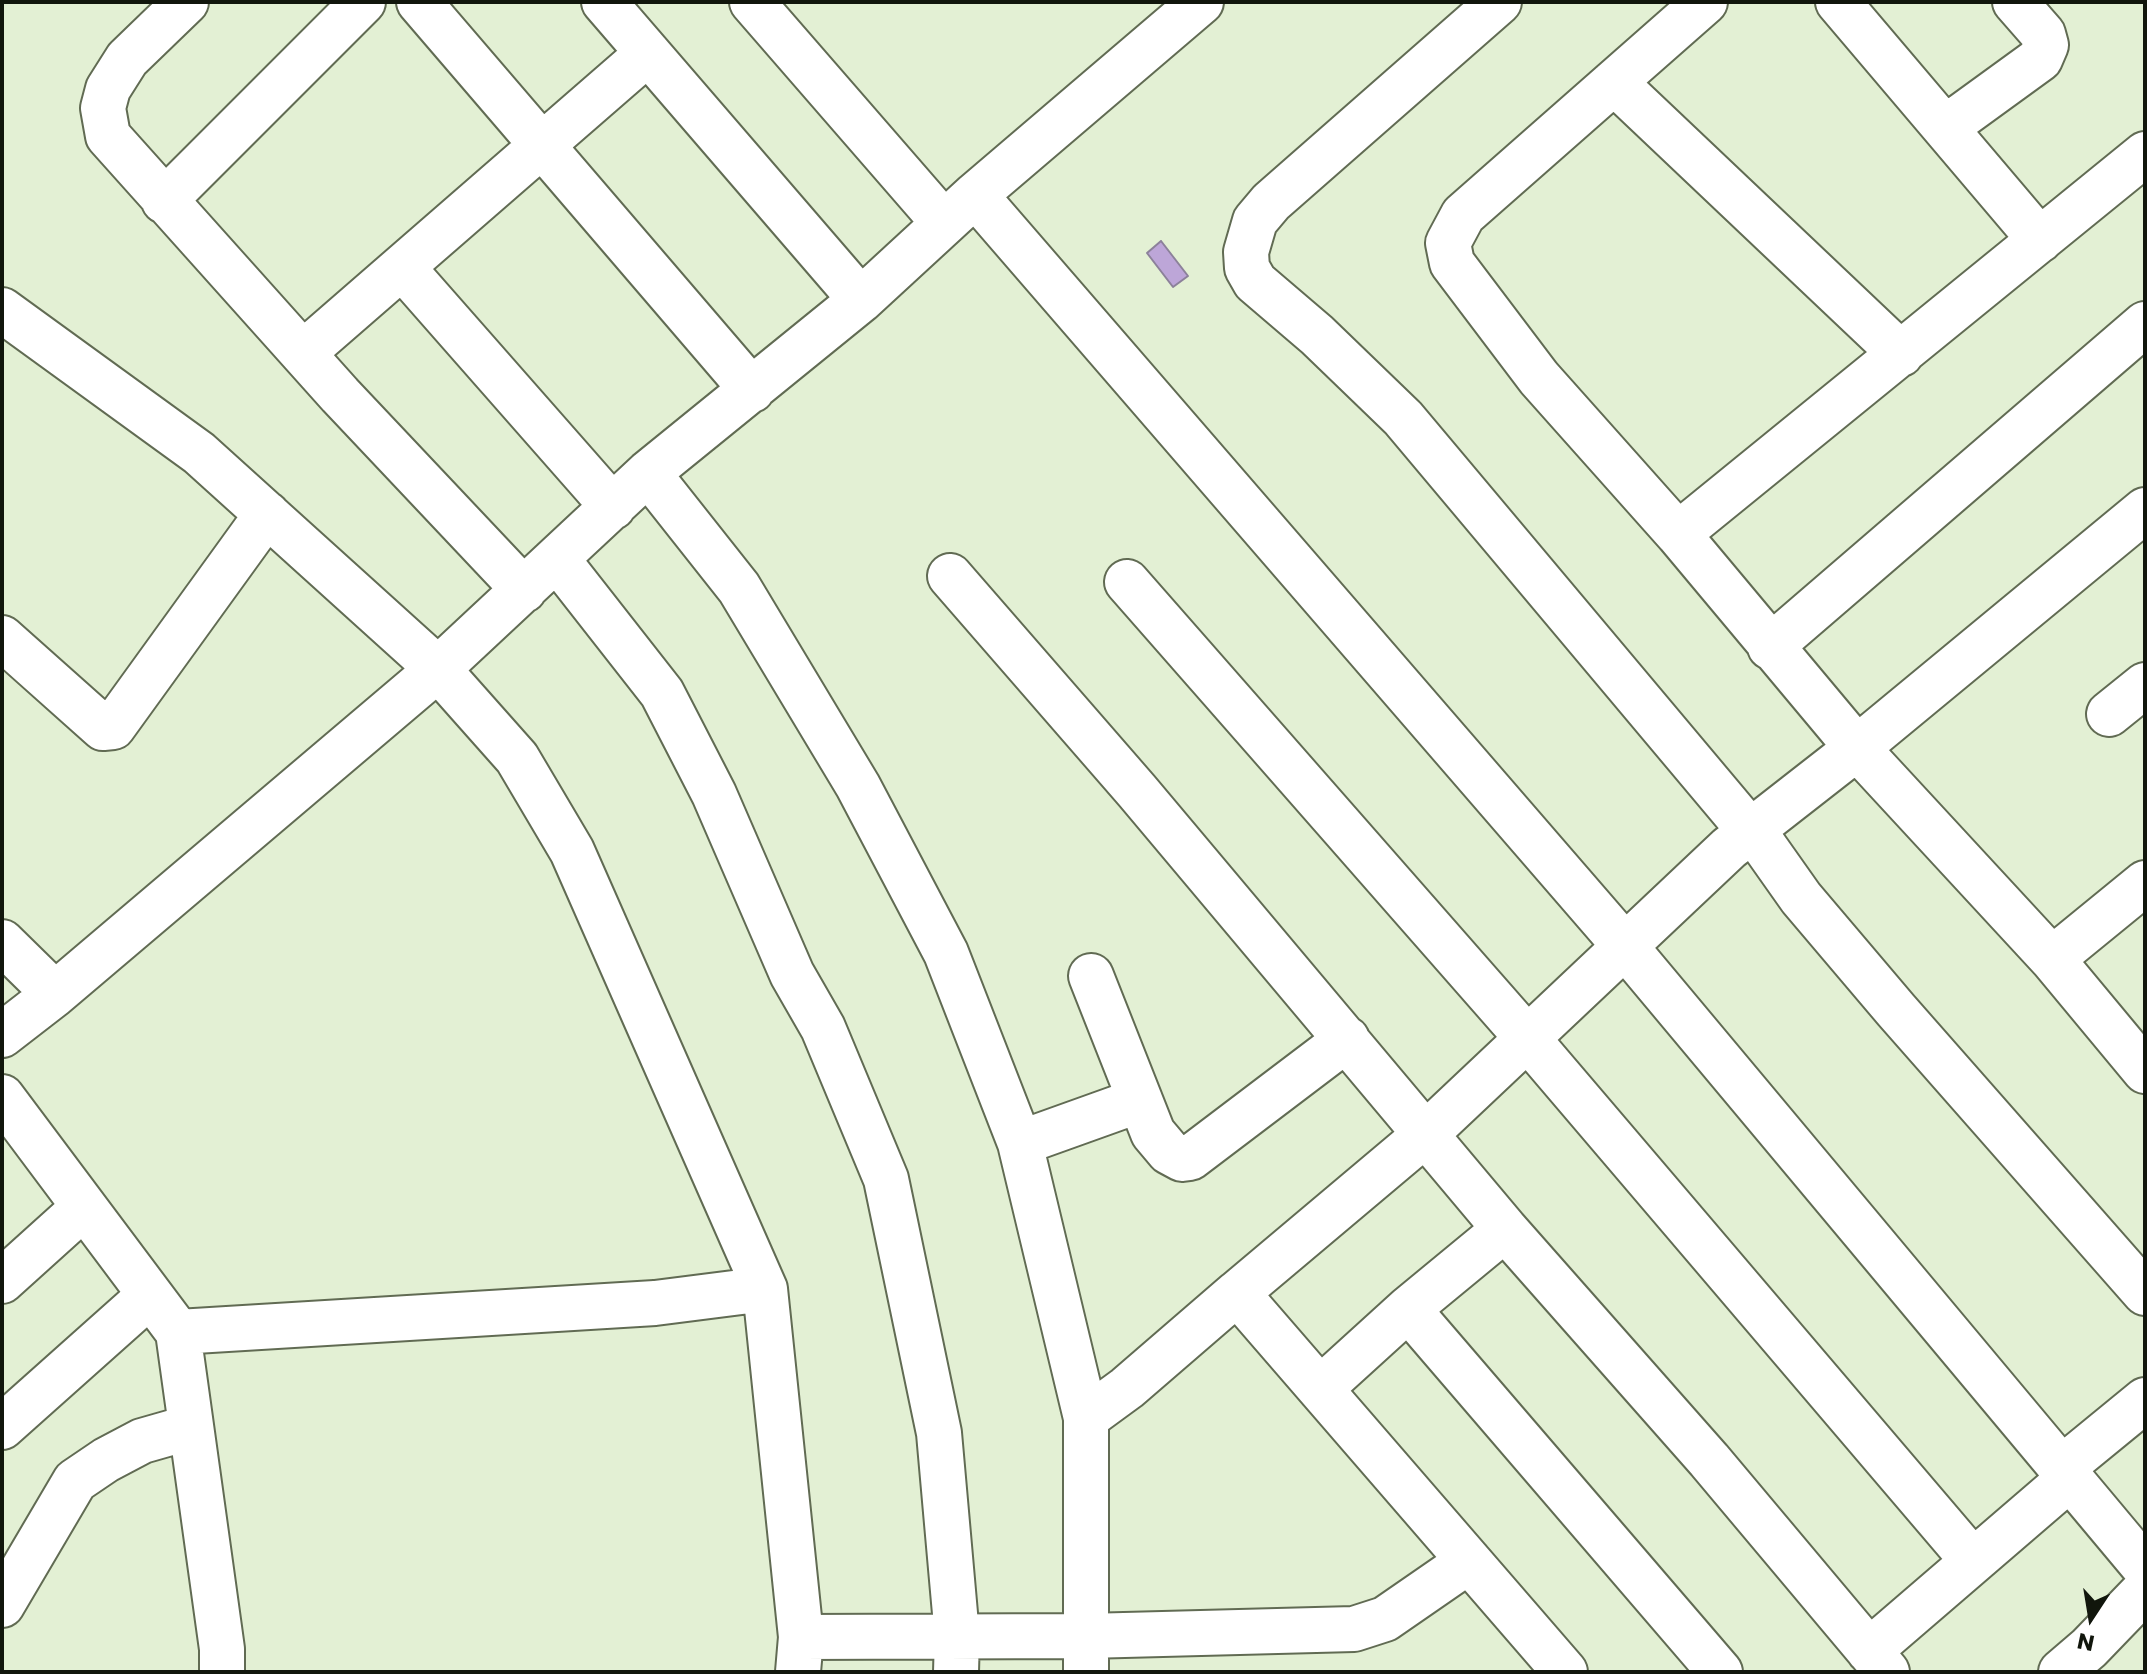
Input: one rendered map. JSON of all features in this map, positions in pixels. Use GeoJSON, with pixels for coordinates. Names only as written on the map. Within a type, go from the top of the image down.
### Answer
{"type":"FeatureCollection","features":[{"type":"Feature","properties":{"kind":"street"},"geometry":{"type":"LineString","coordinates":[[186,2],[127,59],[108,89],[103,108],[108,136],[303,353],[524,590]]}},
{"type":"Feature","properties":{"kind":"street"},"geometry":{"type":"LineString","coordinates":[[164,201],[363,2]]}},
{"type":"Feature","properties":{"kind":"street"},"geometry":{"type":"LineString","coordinates":[[419,2],[752,390]]}},
{"type":"Feature","properties":{"kind":"street"},"geometry":{"type":"LineString","coordinates":[[752,2],[960,209],[1624,945],[2145,1568]]}},
{"type":"Feature","properties":{"kind":"street"},"geometry":{"type":"LineString","coordinates":[[1499,2],[1271,202],[1255,221],[1246,252],[1247,268],[1255,282],[1317,335],[1403,418],[1739,818],[1753,830],[1801,898],[2145,1293]]}},
{"type":"Feature","properties":{"kind":"street"},"geometry":{"type":"LineString","coordinates":[[1705,2],[1463,215],[1448,243],[1452,263],[1539,378],[1678,534],[1857,748],[2052,959],[2145,1071]]}},
{"type":"Feature","properties":{"kind":"street"},"geometry":{"type":"LineString","coordinates":[[1838,2],[2040,240]]}},
{"type":"Feature","properties":{"kind":"street"},"geometry":{"type":"LineString","coordinates":[[1945,128],[2040,59],[2046,45],[2043,34],[2015,2]]}},
{"type":"Feature","properties":{"kind":"street"},"geometry":{"type":"LineString","coordinates":[[609,4],[861,300]]}},
{"type":"Feature","properties":{"kind":"street"},"geometry":{"type":"LineString","coordinates":[[2,1035],[55,994],[438,669],[648,473],[861,300],[1193,4]]}},
{"type":"Feature","properties":{"kind":"street"},"geometry":{"type":"LineString","coordinates":[[303,353],[648,53]]}},
{"type":"Feature","properties":{"kind":"street"},"geometry":{"type":"LineString","coordinates":[[1614,82],[1901,354]]}},
{"type":"Feature","properties":{"kind":"street"},"geometry":{"type":"LineString","coordinates":[[1678,534],[2145,154]]}},
{"type":"Feature","properties":{"kind":"street"},"geometry":{"type":"LineString","coordinates":[[402,267],[613,507]]}},
{"type":"Feature","properties":{"kind":"street"},"geometry":{"type":"LineString","coordinates":[[5,316],[199,453],[438,669],[517,758],[572,851],[765,1289],[799,1654],[1086,1654],[1354,1629],[1385,1619],[1469,1561]]}},
{"type":"Feature","properties":{"kind":"street"},"geometry":{"type":"LineString","coordinates":[[1770,647],[2145,324]]}},
{"type":"Feature","properties":{"kind":"street"},"geometry":{"type":"LineString","coordinates":[[648,473],[739,588],[858,786],[946,953],[1020,1143],[1086,1418],[1086,1654]]}},
{"type":"Feature","properties":{"kind":"street"},"geometry":{"type":"LineString","coordinates":[[1086,1418],[1127,1388],[1427,1133],[1729,848],[1857,748],[2145,510]]}},
{"type":"Feature","properties":{"kind":"street"},"geometry":{"type":"LineString","coordinates":[[2,638],[103,728],[113,727],[267,514]]}},
{"type":"Feature","properties":{"kind":"street"},"geometry":{"type":"LineString","coordinates":[[557,559],[662,693],[714,794],[792,974],[823,1028],[886,1179],[939,1433],[956,1654]]}},
{"type":"Feature","properties":{"kind":"street"},"geometry":{"type":"LineString","coordinates":[[950,576],[1427,1133],[1505,1229],[1709,1460],[1875,1664],[1973,1561],[2145,1400]]}},
{"type":"Feature","properties":{"kind":"street"},"geometry":{"type":"LineString","coordinates":[[1127,582],[1528,1039],[1973,1561]]}},
{"type":"Feature","properties":{"kind":"street"},"geometry":{"type":"LineString","coordinates":[[2109,714],[2145,685]]}},
{"type":"Feature","properties":{"kind":"street"},"geometry":{"type":"LineString","coordinates":[[2052,959],[2145,883]]}},
{"type":"Feature","properties":{"kind":"street"},"geometry":{"type":"LineString","coordinates":[[2,942],[55,994]]}},
{"type":"Feature","properties":{"kind":"street"},"geometry":{"type":"LineString","coordinates":[[1091,976],[1153,1133],[1169,1152],[1182,1159],[1190,1158],[1347,1039]]}},
{"type":"Feature","properties":{"kind":"street"},"geometry":{"type":"LineString","coordinates":[[2,1097],[178,1332],[216,1664]]}},
{"type":"Feature","properties":{"kind":"street"},"geometry":{"type":"LineString","coordinates":[[1020,1143],[1140,1100]]}},
{"type":"Feature","properties":{"kind":"street"},"geometry":{"type":"LineString","coordinates":[[2,1281],[84,1207]]}},
{"type":"Feature","properties":{"kind":"street"},"geometry":{"type":"LineString","coordinates":[[1320,1389],[1408,1309],[1505,1229]]}},
{"type":"Feature","properties":{"kind":"street"},"geometry":{"type":"LineString","coordinates":[[178,1332],[655,1303],[765,1289]]}},
{"type":"Feature","properties":{"kind":"street"},"geometry":{"type":"LineString","coordinates":[[1237,1293],[1565,1672]]}},
{"type":"Feature","properties":{"kind":"street"},"geometry":{"type":"LineString","coordinates":[[2,1427],[150,1295]]}},
{"type":"Feature","properties":{"kind":"street"},"geometry":{"type":"LineString","coordinates":[[1408,1309],[1720,1672]]}},
{"type":"Feature","properties":{"kind":"street"},"geometry":{"type":"LineString","coordinates":[[2,1605],[75,1481],[142,1441],[191,1427]]}},
{"type":"Feature","properties":{"kind":"street"},"geometry":{"type":"LineString","coordinates":[[2061,1672],[2145,1590]]}},
{"type":"Feature","properties":{"kind":"building"},"geometry":{"type":"Polygon","coordinates":[[[1161,241],[1188,276],[1173,287],[1147,253],[1161,241]]]}}]}
